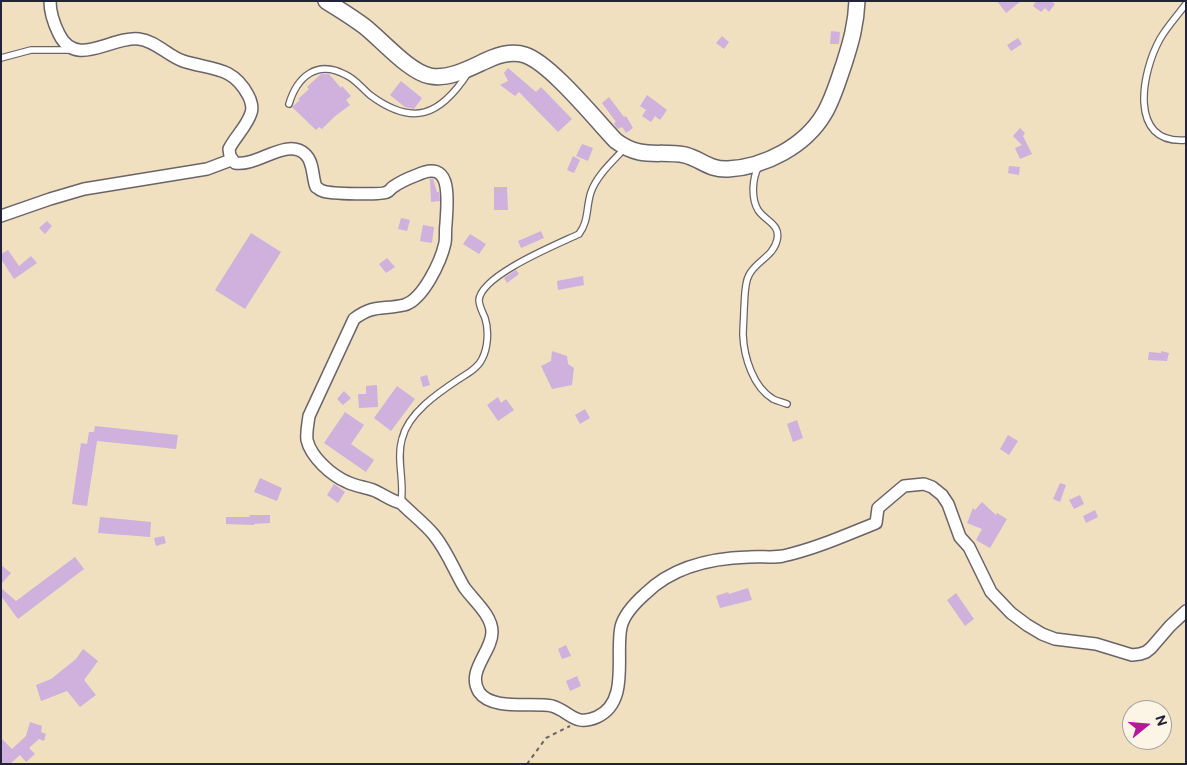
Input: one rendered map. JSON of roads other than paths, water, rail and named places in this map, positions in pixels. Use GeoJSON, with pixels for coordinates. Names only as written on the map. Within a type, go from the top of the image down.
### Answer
{"type":"FeatureCollection","features":[{"type":"Feature","properties":{"kind":"street"},"geometry":{"type":"LineString","coordinates":[[50,1],[54,22],[60,36],[66,45],[74,50],[83,51],[117,42],[138,39],[150,42],[180,60],[198,66],[216,68],[229,74],[243,85],[251,100],[252,112],[229,149],[232,160]]}},
{"type":"Feature","properties":{"kind":"street"},"geometry":{"type":"LineString","coordinates":[[326,1],[363,26],[397,56],[420,72],[430,76],[440,77],[455,74],[504,54],[526,55],[542,65],[565,86],[610,135],[625,148],[640,153],[684,155],[718,169],[743,167],[773,158],[796,144],[817,123],[824,114],[832,97],[848,53],[856,24],[857,1]]}},
{"type":"Feature","properties":{"kind":"street"},"geometry":{"type":"LineString","coordinates":[[1,216],[84,189],[207,169],[232,160],[240,164],[248,163],[288,149],[297,150],[305,154],[310,161],[316,187],[322,191],[371,194],[387,192],[394,186],[418,174],[430,171],[438,173],[444,178],[447,186],[448,201],[445,243],[427,283],[416,299],[406,304],[371,309],[354,319],[312,409],[307,430],[307,440],[311,450],[323,465],[344,481],[373,490],[395,502],[402,503],[434,535],[465,588],[488,620],[492,630],[490,641],[476,671],[477,688],[481,695],[489,700],[507,704],[552,706],[577,720],[595,718],[604,713],[613,703],[617,690],[621,626],[630,610],[656,584],[679,571],[701,563],[718,559],[783,556],[823,544],[876,522],[878,508],[904,486],[913,484],[924,484],[932,487],[942,495],[948,504],[960,537],[970,547],[980,573],[991,592],[1011,613],[1042,634],[1067,641],[1096,644],[1132,655],[1140,654],[1146,652],[1186,611]]}},
{"type":"Feature","properties":{"kind":"lane"},"geometry":{"type":"LineString","coordinates":[[1186,4],[1160,39],[1147,71],[1144,90],[1147,122],[1153,132],[1162,138],[1170,140],[1186,140]]}},
{"type":"Feature","properties":{"kind":"lane"},"geometry":{"type":"LineString","coordinates":[[1,58],[31,50],[74,50]]}},
{"type":"Feature","properties":{"kind":"lane"},"geometry":{"type":"LineString","coordinates":[[289,104],[293,90],[305,76],[317,69],[331,69],[347,75],[391,108],[417,114],[430,112],[440,106],[453,93],[472,67]]}},
{"type":"Feature","properties":{"kind":"lane"},"geometry":{"type":"LineString","coordinates":[[402,503],[400,457],[402,438],[408,424],[421,409],[441,392],[477,367],[482,359],[487,332],[479,300],[482,291],[512,267],[579,234],[587,218],[588,203],[597,180],[625,148]]}},
{"type":"Feature","properties":{"kind":"lane"},"geometry":{"type":"LineString","coordinates":[[761,162],[755,172],[754,196],[758,210],[774,225],[778,232],[777,241],[772,251],[748,276],[743,335],[748,362],[762,390],[773,399],[787,404]]}}]}
